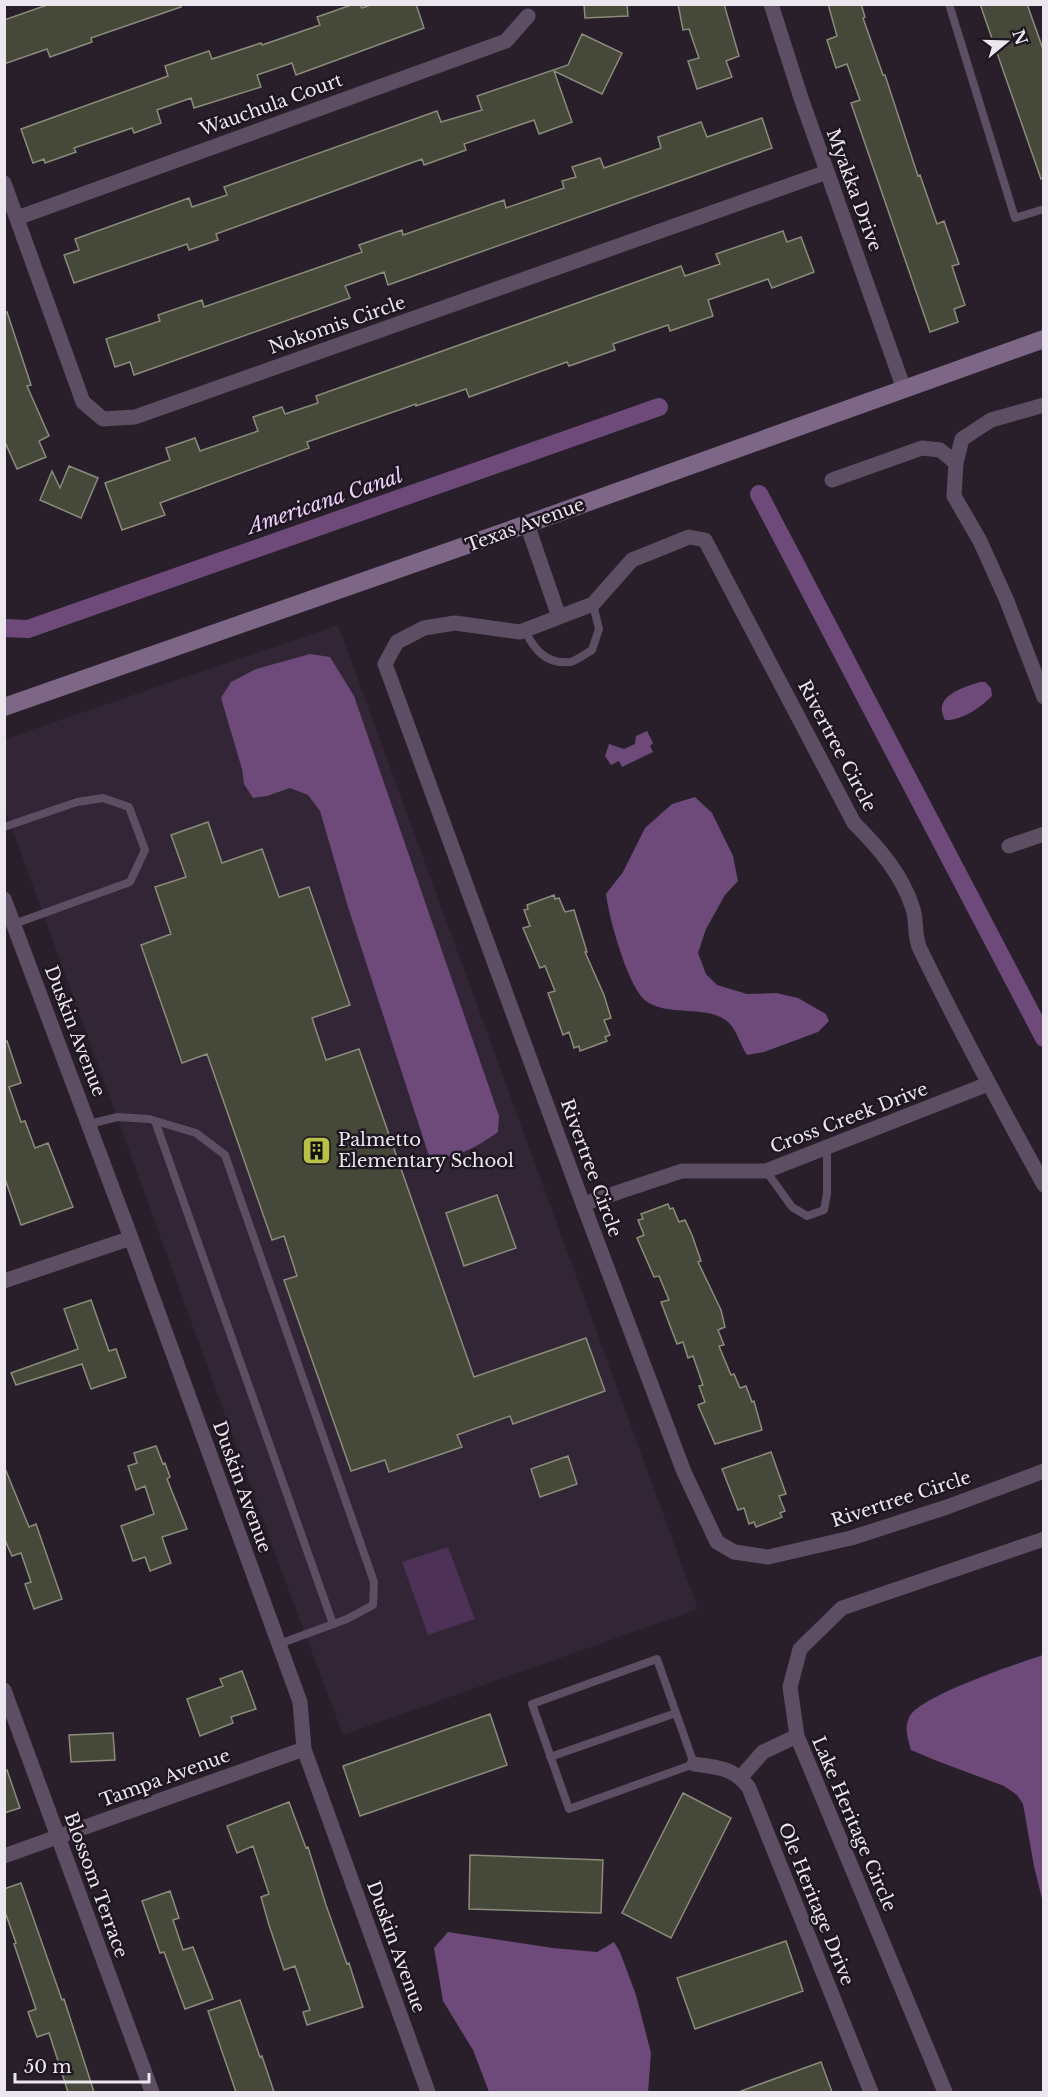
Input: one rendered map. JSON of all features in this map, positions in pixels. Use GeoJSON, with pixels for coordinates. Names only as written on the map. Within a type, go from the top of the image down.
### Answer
{"type":"FeatureCollection","features":[{"type":"Feature","properties":{"kind":"street","name":"Myakka Drive"},"geometry":{"type":"LineString","coordinates":[[771,4],[790,67],[904,389]]}},
{"type":"Feature","properties":{"kind":"street","name":"Wauchula Court"},"geometry":{"type":"LineString","coordinates":[[17,218],[506,41],[528,16]]}},
{"type":"Feature","properties":{"kind":"street","name":"Nokomis Circle"},"geometry":{"type":"LineString","coordinates":[[4,183],[83,402],[103,419],[135,417],[827,172]]}},
{"type":"Feature","properties":{"kind":"street","name":"Texas Avenue"},"geometry":{"type":"LineString","coordinates":[[4,706],[526,524],[1044,339]]}},
{"type":"Feature","properties":{"kind":"street"},"geometry":{"type":"LineString","coordinates":[[1044,405],[991,420],[963,439],[956,463],[954,495],[980,542],[1007,601],[1044,697]]}},
{"type":"Feature","properties":{"kind":"street"},"geometry":{"type":"LineString","coordinates":[[832,480],[922,448],[940,450],[956,463]]}},
{"type":"Feature","properties":{"kind":"street"},"geometry":{"type":"LineString","coordinates":[[526,524],[559,617]]}},
{"type":"Feature","properties":{"kind":"street","name":"Rivertree Circle"},"geometry":{"type":"LineString","coordinates":[[1044,1185],[988,1084],[918,945],[913,910],[901,879],[879,848],[854,823],[705,540],[689,537],[632,560],[593,604],[520,632],[455,623],[424,628],[397,642],[385,664],[684,1472],[717,1542],[734,1552],[768,1557],[850,1538],[947,1507],[1044,1471]]}},
{"type":"Feature","properties":{"kind":"street"},"geometry":{"type":"LineString","coordinates":[[1009,846],[1044,834]]}},
{"type":"Feature","properties":{"kind":"street","name":"Duskin Avenue"},"geometry":{"type":"LineString","coordinates":[[4,899],[89,1124],[300,1702],[304,1749],[428,2092]]}},
{"type":"Feature","properties":{"kind":"street","name":"Cross Creek Drive"},"geometry":{"type":"LineString","coordinates":[[583,1204],[682,1171],[766,1172],[988,1084]]}},
{"type":"Feature","properties":{"kind":"street"},"geometry":{"type":"LineString","coordinates":[[4,1281],[131,1238]]}},
{"type":"Feature","properties":{"kind":"street","name":"Lake Heritage Circle"},"geometry":{"type":"LineString","coordinates":[[945,2092],[797,1736],[790,1687],[800,1649],[842,1608],[1044,1539]]}},
{"type":"Feature","properties":{"kind":"street","name":"Blossom Terrace"},"geometry":{"type":"LineString","coordinates":[[4,1690],[152,2092]]}},
{"type":"Feature","properties":{"kind":"street"},"geometry":{"type":"LineString","coordinates":[[694,1764],[724,1769],[741,1777],[764,1752],[797,1736]]}},
{"type":"Feature","properties":{"kind":"street","name":"Tampa Avenue"},"geometry":{"type":"LineString","coordinates":[[4,1856],[304,1749]]}},
{"type":"Feature","properties":{"kind":"street","name":"Ole Heritage Drive"},"geometry":{"type":"LineString","coordinates":[[741,1777],[749,1788],[871,2092]]}},
{"type":"Feature","properties":{"kind":"lane"},"geometry":{"type":"LineString","coordinates":[[950,4],[1015,218],[1044,208]]}},
{"type":"Feature","properties":{"kind":"lane"},"geometry":{"type":"LineString","coordinates":[[524,630],[536,651],[549,659],[570,662],[592,650],[599,629],[593,604]]}},
{"type":"Feature","properties":{"kind":"lane"},"geometry":{"type":"LineString","coordinates":[[4,827],[77,802],[103,798],[129,807],[146,850],[130,882],[14,924]]}},
{"type":"Feature","properties":{"kind":"lane"},"geometry":{"type":"LineString","coordinates":[[89,1124],[118,1117],[155,1121],[196,1133],[225,1155],[374,1582],[373,1605],[333,1624],[279,1644]]}},
{"type":"Feature","properties":{"kind":"lane"},"geometry":{"type":"LineString","coordinates":[[155,1121],[333,1624]]}},
{"type":"Feature","properties":{"kind":"lane"},"geometry":{"type":"LineString","coordinates":[[766,1172],[792,1207],[807,1216],[824,1210],[827,1194],[826,1148]]}},
{"type":"Feature","properties":{"kind":"lane"},"geometry":{"type":"LineString","coordinates":[[657,1659],[676,1713],[694,1764],[569,1809],[532,1704],[657,1659]]}},
{"type":"Feature","properties":{"kind":"lane"},"geometry":{"type":"LineString","coordinates":[[550,1757],[676,1713]]}},
{"type":"Feature","properties":{"kind":"shaded area"},"geometry":{"type":"Polygon","coordinates":[[[338,625],[698,1609],[343,1735],[5,809],[5,739],[338,625]]]}},
{"type":"Feature","properties":{"kind":"shaded area"},"geometry":{"type":"Polygon","coordinates":[[[310,654],[330,657],[354,696],[499,1116],[498,1132],[456,1155],[429,1156],[348,907],[320,811],[308,795],[290,788],[253,798],[244,784],[242,769],[221,698],[231,682],[256,669],[310,654]]]}},
{"type":"Feature","properties":{"kind":"shaded area"},"geometry":{"type":"Polygon","coordinates":[[[985,682],[991,688],[992,696],[977,709],[964,716],[945,720],[942,705],[946,699],[958,690],[985,682]]]}},
{"type":"Feature","properties":{"kind":"shaded area"},"geometry":{"type":"Polygon","coordinates":[[[647,731],[653,743],[650,746],[653,752],[622,767],[619,761],[611,765],[605,756],[609,744],[624,749],[635,744],[636,736],[647,731]]]}},
{"type":"Feature","properties":{"kind":"shaded area"},"geometry":{"type":"Polygon","coordinates":[[[695,797],[712,813],[733,856],[738,881],[725,895],[706,929],[698,953],[706,974],[717,985],[747,994],[776,993],[798,998],[826,1014],[829,1021],[818,1032],[764,1052],[747,1055],[734,1029],[723,1018],[708,1013],[667,1009],[653,1005],[639,993],[633,982],[615,935],[606,894],[623,872],[645,828],[672,804],[695,797]]]}},
{"type":"Feature","properties":{"kind":"shaded area"},"geometry":{"type":"Polygon","coordinates":[[[448,1547],[475,1619],[428,1635],[402,1562],[448,1547]]]}},
{"type":"Feature","properties":{"kind":"shaded area"},"geometry":{"type":"Polygon","coordinates":[[[1044,1655],[1043,1903],[1023,1804],[1017,1795],[1004,1786],[911,1750],[907,1730],[909,1718],[930,1700],[1013,1665],[1044,1655]]]}},
{"type":"Feature","properties":{"kind":"shaded area"},"geometry":{"type":"Polygon","coordinates":[[[448,1932],[553,1948],[597,1952],[614,1942],[636,1995],[651,2053],[648,2092],[489,2092],[473,2050],[443,2001],[434,1948],[448,1932]]]}},
{"type":"Feature","properties":{"kind":"building"},"geometry":{"type":"Polygon","coordinates":[[[50,4],[181,4],[181,7],[91,38],[92,42],[50,57],[47,49],[4,64],[4,20],[50,4]]]}},
{"type":"Feature","properties":{"kind":"building"},"geometry":{"type":"Polygon","coordinates":[[[360,4],[362,8],[373,4],[416,4],[424,28],[296,75],[292,63],[257,75],[261,87],[194,108],[191,98],[157,110],[161,123],[134,133],[132,128],[74,148],[76,152],[45,163],[44,159],[33,163],[21,129],[168,76],[165,66],[209,51],[212,59],[261,43],[262,45],[320,25],[317,17],[360,4]]]}},
{"type":"Feature","properties":{"kind":"building"},"geometry":{"type":"Polygon","coordinates":[[[584,4],[627,4],[628,16],[585,18],[584,4]]]}},
{"type":"Feature","properties":{"kind":"building"},"geometry":{"type":"Polygon","coordinates":[[[678,4],[724,4],[739,56],[726,61],[732,77],[697,89],[688,61],[699,58],[689,29],[683,30],[678,4]]]}},
{"type":"Feature","properties":{"kind":"building"},"geometry":{"type":"Polygon","coordinates":[[[828,4],[861,4],[865,17],[863,18],[883,75],[885,75],[918,176],[920,175],[937,224],[944,221],[959,264],[952,266],[965,305],[954,309],[958,322],[930,332],[851,103],[860,100],[847,64],[836,68],[827,40],[837,36],[828,4]]]}},
{"type":"Feature","properties":{"kind":"building"},"geometry":{"type":"Polygon","coordinates":[[[980,4],[1027,4],[1044,52],[1044,178],[1041,179],[980,4]]]}},
{"type":"Feature","properties":{"kind":"building"},"geometry":{"type":"Polygon","coordinates":[[[582,34],[622,53],[602,94],[554,71],[572,122],[539,134],[534,120],[464,144],[466,150],[424,165],[422,159],[216,234],[218,240],[189,250],[187,244],[74,283],[64,255],[79,250],[75,239],[189,198],[192,207],[227,195],[224,187],[437,111],[441,122],[482,110],[477,96],[568,65],[582,34]]]}},
{"type":"Feature","properties":{"kind":"building"},"geometry":{"type":"Polygon","coordinates":[[[762,118],[772,148],[388,285],[384,272],[345,286],[350,298],[134,375],[130,362],[115,367],[106,339],[160,321],[158,315],[202,300],[204,307],[311,270],[362,252],[359,245],[402,230],[403,235],[504,200],[506,208],[564,188],[562,181],[576,177],[572,167],[600,158],[604,168],[661,148],[658,137],[701,122],[707,137],[762,118]]]}},
{"type":"Feature","properties":{"kind":"building"},"geometry":{"type":"Polygon","coordinates":[[[783,231],[787,242],[801,237],[814,272],[772,288],[768,279],[708,300],[713,316],[670,331],[668,325],[613,344],[615,350],[569,366],[567,362],[469,397],[466,389],[307,442],[309,448],[160,503],[165,515],[122,530],[105,483],[170,460],[166,448],[195,438],[200,451],[258,431],[253,417],[282,407],[285,414],[318,403],[316,396],[681,266],[685,276],[720,264],[716,254],[783,231]]]}},
{"type":"Feature","properties":{"kind":"building"},"geometry":{"type":"Polygon","coordinates":[[[7,312],[31,385],[27,386],[49,436],[39,441],[46,457],[17,469],[4,440],[4,313],[7,312]]]}},
{"type":"Feature","properties":{"kind":"building"},"geometry":{"type":"Polygon","coordinates":[[[69,466],[98,478],[81,518],[40,500],[52,471],[60,488],[69,466]]]}},
{"type":"Feature","properties":{"kind":"building","name":"Palmetto Elementary School"},"geometry":{"type":"Polygon","coordinates":[[[208,822],[222,863],[262,849],[279,897],[309,887],[350,1005],[312,1018],[326,1060],[359,1049],[474,1377],[586,1338],[605,1391],[513,1424],[510,1416],[457,1435],[462,1447],[389,1472],[385,1460],[351,1471],[284,1280],[297,1276],[284,1236],[272,1240],[207,1054],[182,1063],[141,945],[171,934],[155,887],[186,877],[171,835],[208,822]]]}},
{"type":"Feature","properties":{"kind":"building"},"geometry":{"type":"Polygon","coordinates":[[[554,895],[555,899],[559,898],[565,912],[574,910],[587,952],[585,952],[604,995],[611,1018],[604,1020],[610,1035],[605,1037],[607,1041],[580,1051],[579,1046],[574,1048],[569,1032],[563,1035],[548,993],[555,991],[545,966],[540,968],[523,928],[530,926],[524,910],[528,909],[527,905],[554,895]]]}},
{"type":"Feature","properties":{"kind":"building"},"geometry":{"type":"Polygon","coordinates":[[[7,1041],[21,1083],[9,1087],[21,1122],[25,1121],[35,1148],[48,1143],[73,1207],[21,1225],[4,1176],[4,1042],[7,1041]]]}},
{"type":"Feature","properties":{"kind":"building"},"geometry":{"type":"Polygon","coordinates":[[[497,1195],[516,1248],[464,1266],[446,1213],[497,1195]]]}},
{"type":"Feature","properties":{"kind":"building"},"geometry":{"type":"Polygon","coordinates":[[[668,1204],[670,1209],[673,1208],[679,1222],[685,1220],[692,1235],[701,1261],[698,1262],[721,1310],[725,1327],[718,1330],[724,1345],[719,1346],[731,1375],[734,1374],[740,1388],[746,1386],[752,1402],[754,1401],[762,1430],[715,1444],[698,1405],[705,1402],[699,1386],[703,1385],[693,1356],[688,1358],[683,1342],[677,1344],[661,1302],[669,1300],[659,1276],[654,1277],[637,1238],[644,1235],[638,1220],[643,1219],[641,1214],[668,1204]]]}},
{"type":"Feature","properties":{"kind":"building"},"geometry":{"type":"Polygon","coordinates":[[[91,1300],[109,1351],[116,1349],[126,1377],[91,1389],[82,1364],[16,1385],[11,1373],[78,1349],[64,1309],[91,1300]]]}},
{"type":"Feature","properties":{"kind":"building"},"geometry":{"type":"Polygon","coordinates":[[[156,1446],[163,1464],[165,1463],[170,1477],[167,1479],[187,1529],[162,1537],[171,1563],[150,1571],[145,1557],[133,1561],[121,1526],[154,1514],[145,1486],[136,1490],[128,1466],[137,1463],[134,1453],[156,1446]]]}},
{"type":"Feature","properties":{"kind":"building"},"geometry":{"type":"Polygon","coordinates":[[[771,1452],[786,1494],[779,1496],[785,1511],[780,1513],[782,1517],[756,1527],[754,1522],[749,1524],[744,1508],[738,1510],[722,1469],[771,1452]]]}},
{"type":"Feature","properties":{"kind":"building"},"geometry":{"type":"Polygon","coordinates":[[[568,1456],[577,1484],[540,1497],[531,1469],[568,1456]]]}},
{"type":"Feature","properties":{"kind":"building"},"geometry":{"type":"Polygon","coordinates":[[[4,1466],[29,1527],[36,1524],[62,1599],[34,1609],[25,1584],[31,1582],[21,1553],[12,1556],[4,1538],[4,1466]]]}},
{"type":"Feature","properties":{"kind":"building"},"geometry":{"type":"Polygon","coordinates":[[[242,1671],[256,1709],[231,1717],[233,1723],[200,1736],[187,1699],[223,1686],[220,1679],[242,1671]]]}},
{"type":"Feature","properties":{"kind":"building"},"geometry":{"type":"Polygon","coordinates":[[[490,1714],[507,1765],[360,1816],[343,1766],[490,1714]]]}},
{"type":"Feature","properties":{"kind":"building"},"geometry":{"type":"Polygon","coordinates":[[[113,1733],[115,1760],[71,1762],[69,1735],[113,1733]]]}},
{"type":"Feature","properties":{"kind":"building"},"geometry":{"type":"Polygon","coordinates":[[[4,1770],[7,1770],[20,1808],[4,1813],[4,1770]]]}},
{"type":"Feature","properties":{"kind":"building"},"geometry":{"type":"Polygon","coordinates":[[[683,1793],[731,1818],[671,1938],[622,1913],[683,1793]]]}},
{"type":"Feature","properties":{"kind":"building"},"geometry":{"type":"Polygon","coordinates":[[[289,1802],[306,1848],[308,1847],[326,1905],[347,1964],[349,1963],[363,2007],[307,2025],[303,2012],[310,2010],[295,1966],[284,1970],[269,1925],[261,1897],[269,1894],[253,1846],[237,1853],[227,1826],[289,1802]]]}},
{"type":"Feature","properties":{"kind":"building"},"geometry":{"type":"Polygon","coordinates":[[[470,1855],[603,1860],[601,1913],[469,1909],[470,1855]]]}},
{"type":"Feature","properties":{"kind":"building"},"geometry":{"type":"Polygon","coordinates":[[[21,1883],[62,2000],[64,1999],[94,2092],[68,2092],[49,2033],[37,2037],[28,2012],[36,2009],[4,1909],[4,1889],[21,1883]]]}},
{"type":"Feature","properties":{"kind":"building"},"geometry":{"type":"Polygon","coordinates":[[[170,1891],[179,1918],[173,1920],[183,1950],[193,1947],[213,1999],[185,2009],[164,1952],[160,1953],[142,1901],[170,1891]]]}},
{"type":"Feature","properties":{"kind":"building"},"geometry":{"type":"Polygon","coordinates":[[[786,1941],[803,1991],[695,2029],[677,1978],[786,1941]]]}},
{"type":"Feature","properties":{"kind":"building"},"geometry":{"type":"Polygon","coordinates":[[[240,2000],[274,2092],[236,2092],[208,2011],[240,2000]]]}},
{"type":"Feature","properties":{"kind":"building"},"geometry":{"type":"Polygon","coordinates":[[[821,2062],[832,2092],[741,2091],[821,2062]]]}},
{"type":"Feature","properties":{"kind":"waterway","name":"Americana Canal"},"geometry":{"type":"LineString","coordinates":[[4,628],[28,629],[659,407]]}},
{"type":"Feature","properties":{"kind":"waterway"},"geometry":{"type":"LineString","coordinates":[[759,494],[1044,1038]]}},
{"type":"Feature","properties":{"kind":"place","name":"Palmetto Elementary School"},"geometry":{"type":"Point","coordinates":[317,1150]}}]}
